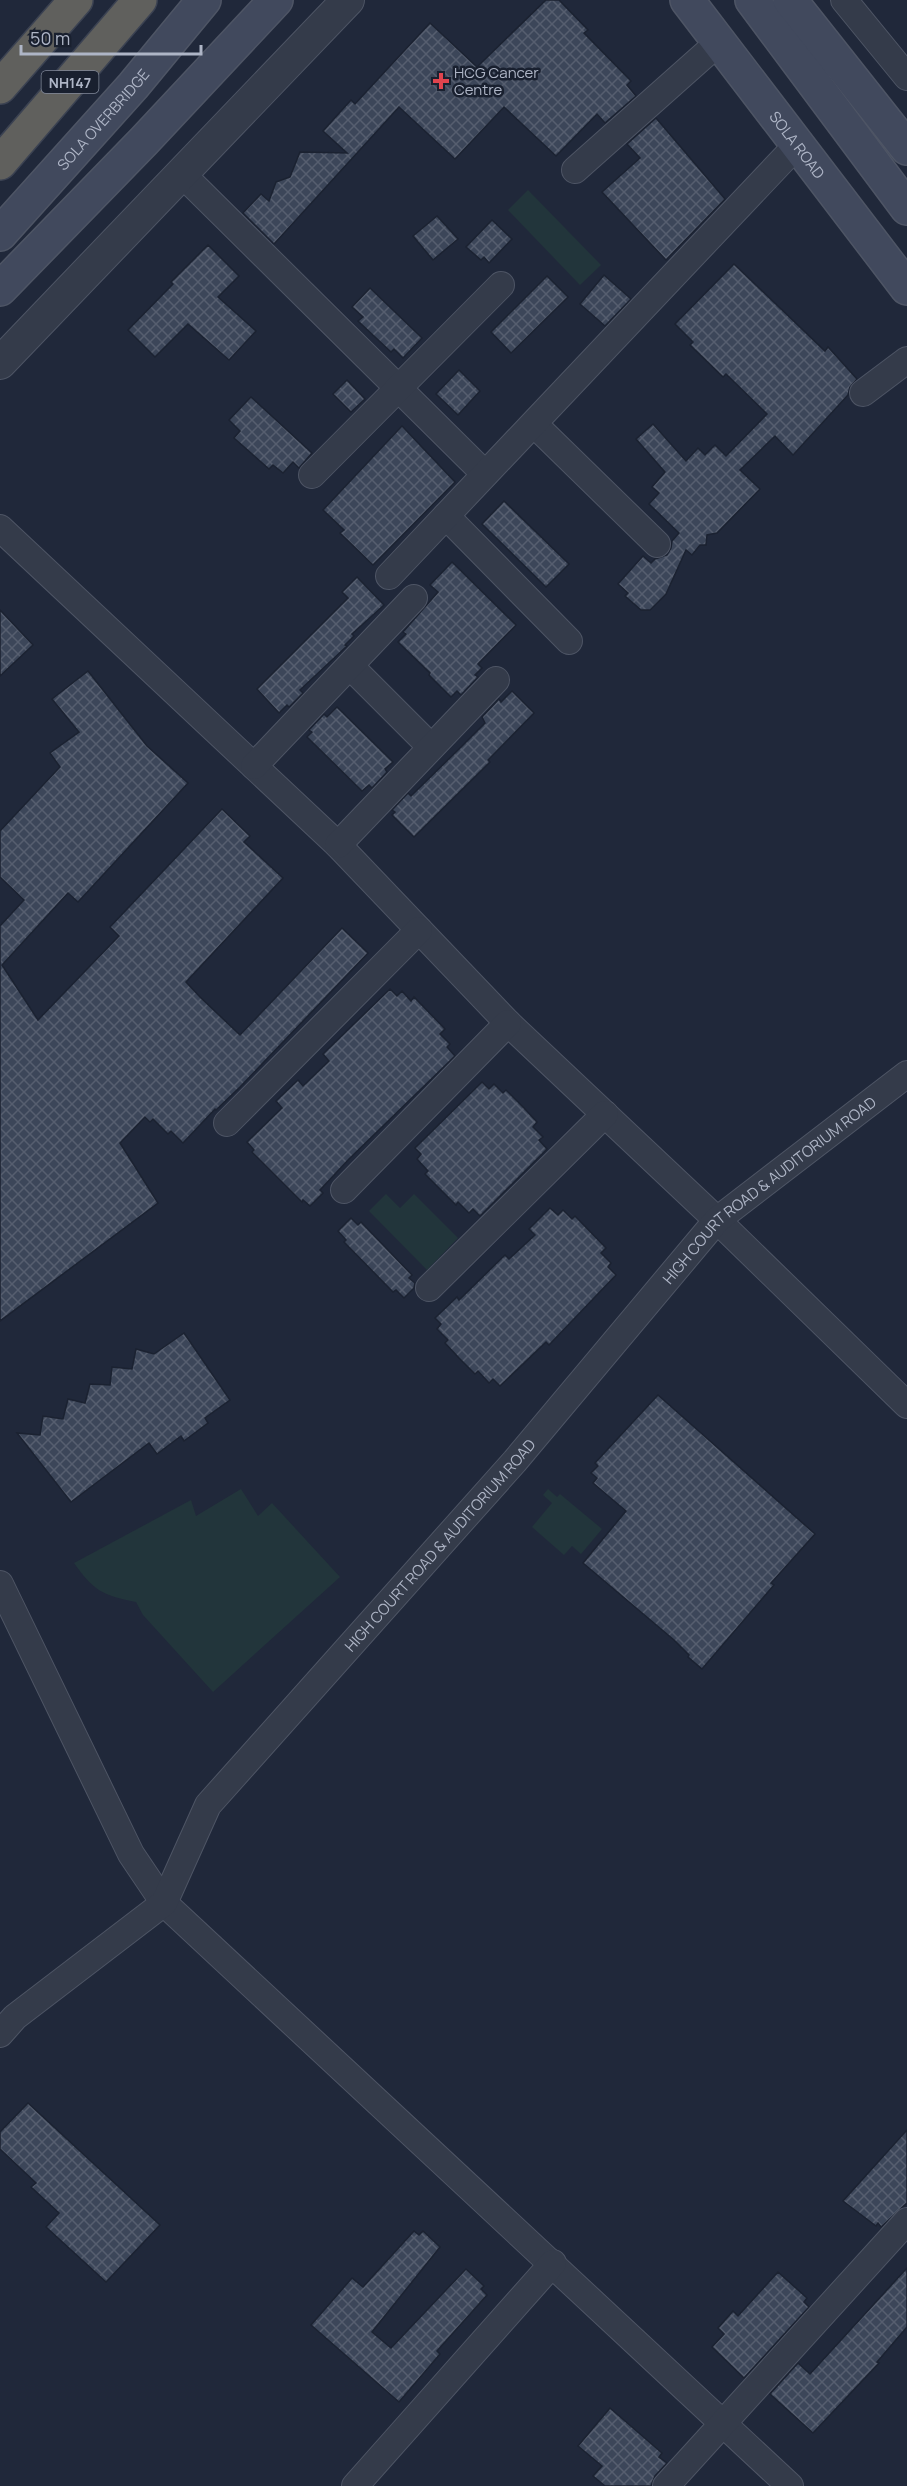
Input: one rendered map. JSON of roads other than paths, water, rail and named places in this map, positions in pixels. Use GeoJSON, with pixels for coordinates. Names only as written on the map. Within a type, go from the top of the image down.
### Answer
{"type":"FeatureCollection","features":[{"type":"Feature","properties":{"kind":"highway","name":"NH147"},"geometry":{"type":"LineString","coordinates":[[0,87],[76,0]]}},
{"type":"Feature","properties":{"kind":"highway","name":"NH147"},"geometry":{"type":"LineString","coordinates":[[0,164],[141,0]]}},
{"type":"Feature","properties":{"kind":"main road","name":"SOLA OVERBRIDGE"},"geometry":{"type":"LineString","coordinates":[[0,234],[133,86],[204,0]]}},
{"type":"Feature","properties":{"kind":"main road"},"geometry":{"type":"LineString","coordinates":[[0,289],[144,141],[276,0]]}},
{"type":"Feature","properties":{"kind":"main road","name":"SOLA ROAD"},"geometry":{"type":"LineString","coordinates":[[687,0],[907,288]]}},
{"type":"Feature","properties":{"kind":"main road"},"geometry":{"type":"LineString","coordinates":[[752,0],[907,208]]}},
{"type":"Feature","properties":{"kind":"main road"},"geometry":{"type":"LineString","coordinates":[[790,0],[907,148]]}},
{"type":"Feature","properties":{"kind":"street"},"geometry":{"type":"LineString","coordinates":[[0,363],[348,0]]}},
{"type":"Feature","properties":{"kind":"street"},"geometry":{"type":"LineString","coordinates":[[844,0],[907,77]]}},
{"type":"Feature","properties":{"kind":"street"},"geometry":{"type":"LineString","coordinates":[[575,170],[719,42]]}},
{"type":"Feature","properties":{"kind":"street"},"geometry":{"type":"LineString","coordinates":[[389,576],[797,145]]}},
{"type":"Feature","properties":{"kind":"street"},"geometry":{"type":"LineString","coordinates":[[182,174],[485,474]]}},
{"type":"Feature","properties":{"kind":"street"},"geometry":{"type":"LineString","coordinates":[[312,475],[501,285]]}},
{"type":"Feature","properties":{"kind":"street"},"geometry":{"type":"LineString","coordinates":[[863,393],[907,360]]}},
{"type":"Feature","properties":{"kind":"street"},"geometry":{"type":"LineString","coordinates":[[534,424],[657,544]]}},
{"type":"Feature","properties":{"kind":"street"},"geometry":{"type":"LineString","coordinates":[[446,516],[569,641]]}},
{"type":"Feature","properties":{"kind":"street"},"geometry":{"type":"LineString","coordinates":[[0,528],[338,845],[508,1023],[717,1220],[907,1405]]}},
{"type":"Feature","properties":{"kind":"street"},"geometry":{"type":"LineString","coordinates":[[254,766],[414,598]]}},
{"type":"Feature","properties":{"kind":"street"},"geometry":{"type":"LineString","coordinates":[[350,666],[431,747]]}},
{"type":"Feature","properties":{"kind":"street"},"geometry":{"type":"LineString","coordinates":[[338,845],[495,680]]}},
{"type":"Feature","properties":{"kind":"street"},"geometry":{"type":"LineString","coordinates":[[227,1123],[419,930]]}},
{"type":"Feature","properties":{"kind":"street"},"geometry":{"type":"LineString","coordinates":[[344,1190],[508,1023]]}},
{"type":"Feature","properties":{"kind":"street","name":"HIGH COURT ROAD & AUDITORIUM ROAD"},"geometry":{"type":"LineString","coordinates":[[0,2034],[15,2017],[164,1903],[208,1805],[514,1461],[717,1220],[907,1074]]}},
{"type":"Feature","properties":{"kind":"street"},"geometry":{"type":"LineString","coordinates":[[429,1288],[605,1114]]}},
{"type":"Feature","properties":{"kind":"street"},"geometry":{"type":"LineString","coordinates":[[0,1584],[131,1854],[164,1903],[790,2486]]}},
{"type":"Feature","properties":{"kind":"street"},"geometry":{"type":"LineString","coordinates":[[666,2486],[907,2221]]}},
{"type":"Feature","properties":{"kind":"street"},"geometry":{"type":"LineString","coordinates":[[362,2484],[553,2263]]}},
{"type":"Feature","properties":{"kind":"place","name":"HCG Cancer Centre"},"geometry":{"type":"Point","coordinates":[441,81]}}]}
